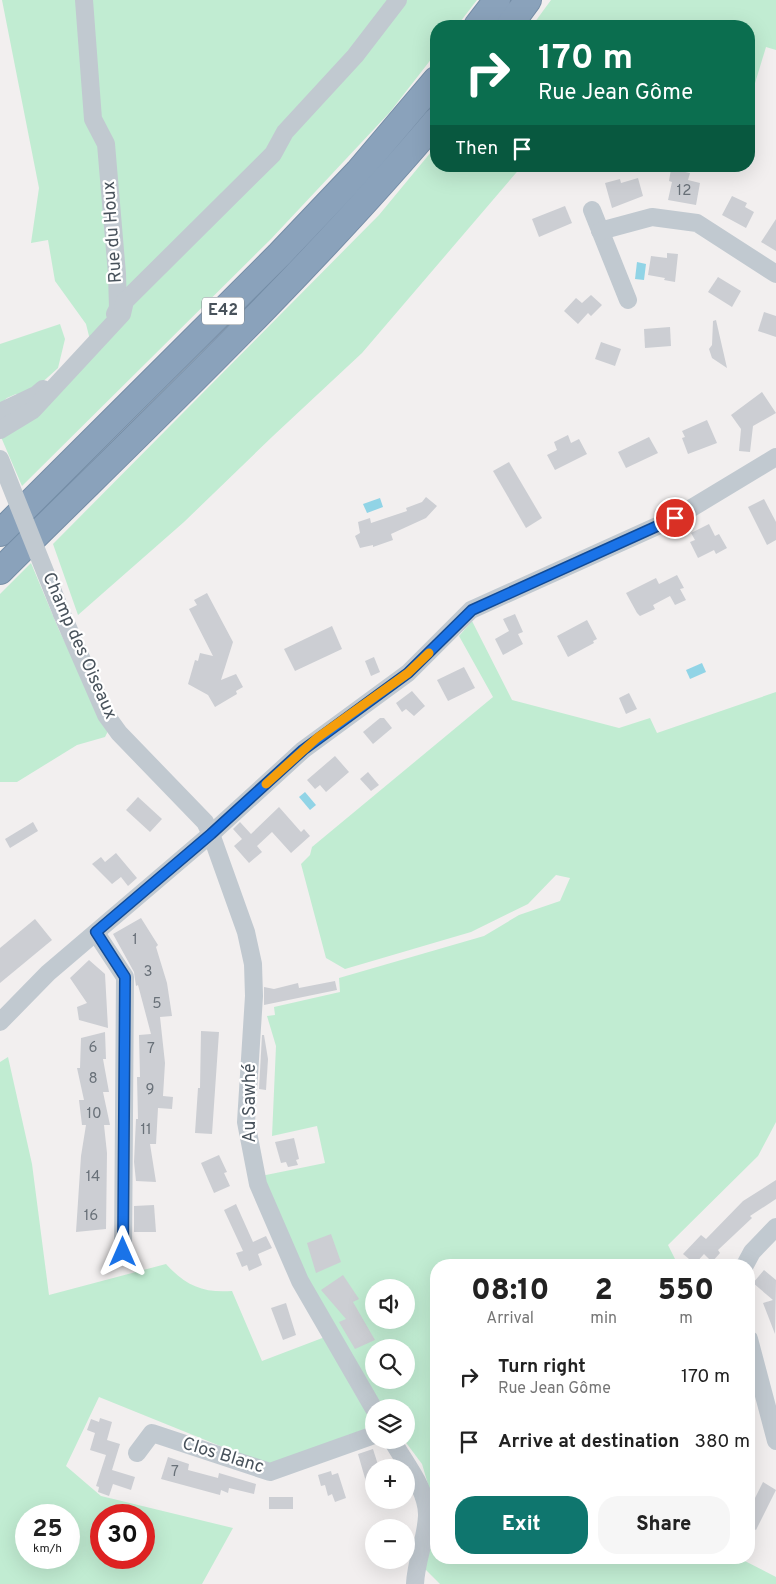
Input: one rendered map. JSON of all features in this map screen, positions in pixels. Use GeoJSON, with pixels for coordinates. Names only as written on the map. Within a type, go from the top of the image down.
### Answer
{"type":"FeatureCollection","features":[{"type":"Feature","properties":{"kind":"highway"},"geometry":{"type":"LineString","coordinates":[[482,20],[497,0]]}},
{"type":"Feature","properties":{"kind":"highway"},"geometry":{"type":"LineString","coordinates":[[513,20],[528,0]]}},
{"type":"Feature","properties":{"kind":"highway","name":"E42"},"geometry":{"type":"LineString","coordinates":[[0,533],[280,254],[358,172],[430,87]]}},
{"type":"Feature","properties":{"kind":"highway","name":"E42"},"geometry":{"type":"LineString","coordinates":[[0,571],[299,273],[379,188],[430,128]]}},
{"type":"Feature","properties":{"kind":"street","name":"Rue du Houx"},"geometry":{"type":"LineString","coordinates":[[0,412],[36,395],[76,356],[118,308],[106,144],[93,119],[84,0]]}},
{"type":"Feature","properties":{"kind":"street"},"geometry":{"type":"LineString","coordinates":[[0,430],[33,410],[122,314],[124,301],[272,154],[285,132],[355,56],[398,0]]}},
{"type":"Feature","properties":{"kind":"street"},"geometry":{"type":"LineString","coordinates":[[592,210],[628,300]]}},
{"type":"Feature","properties":{"kind":"street"},"geometry":{"type":"LineString","coordinates":[[600,231],[652,217],[697,223],[776,274]]}},
{"type":"Feature","properties":{"kind":"street"},"geometry":{"type":"LineString","coordinates":[[0,1022],[48,973],[211,834],[317,738],[408,673],[472,610],[681,515],[776,457]]}},
{"type":"Feature","properties":{"kind":"street","name":"Champ des Oiseaux"},"geometry":{"type":"LineString","coordinates":[[0,459],[62,614],[106,715],[120,733],[206,822],[211,834]]}},
{"type":"Feature","properties":{"kind":"street","name":"Au Sawhé"},"geometry":{"type":"LineString","coordinates":[[211,834],[246,932],[253,964],[254,996],[246,1122],[258,1184],[300,1281],[369,1399]]}},
{"type":"Feature","properties":{"kind":"street"},"geometry":{"type":"LineString","coordinates":[[96,932],[125,977],[123,1252]]}},
{"type":"Feature","properties":{"kind":"street"},"geometry":{"type":"LineString","coordinates":[[748,1259],[752,1252],[776,1227]]}},
{"type":"Feature","properties":{"kind":"street"},"geometry":{"type":"LineString","coordinates":[[755,1362],[776,1441]]}},
{"type":"Feature","properties":{"kind":"street","name":"Clos Blanc"},"geometry":{"type":"LineString","coordinates":[[137,1453],[152,1433],[270,1472],[365,1437]]}},
{"type":"Feature","properties":{"kind":"street"},"geometry":{"type":"LineString","coordinates":[[397,1449],[423,1494],[427,1514],[415,1584]]}},
{"type":"Feature","properties":{"kind":"green space"},"geometry":{"type":"Polygon","coordinates":[[[2,0],[477,0],[462,20],[430,20],[430,61],[390,112],[271,239],[22,486],[1,437],[93,352],[86,324],[55,281],[48,240],[31,243],[39,188],[2,0]]]}},
{"type":"Feature","properties":{"kind":"green space"},"geometry":{"type":"Polygon","coordinates":[[[551,0],[776,0],[776,50],[766,47],[755,83],[755,20],[536,20],[551,0]]]}},
{"type":"Feature","properties":{"kind":"green space"},"geometry":{"type":"Polygon","coordinates":[[[430,153],[430,172],[517,172],[362,353],[184,522],[78,615],[53,544],[379,215],[430,153]]]}},
{"type":"Feature","properties":{"kind":"green space"},"geometry":{"type":"Polygon","coordinates":[[[60,324],[65,339],[58,368],[37,387],[24,395],[16,394],[7,398],[0,404],[0,344],[60,324]]]}},
{"type":"Feature","properties":{"kind":"green space"},"geometry":{"type":"Polygon","coordinates":[[[31,563],[59,630],[108,731],[105,737],[77,745],[17,782],[0,782],[0,594],[31,563]]]}},
{"type":"Feature","properties":{"kind":"green space"},"geometry":{"type":"Polygon","coordinates":[[[472,621],[512,700],[619,728],[650,718],[657,733],[776,692],[776,1122],[758,1156],[668,1245],[675,1259],[430,1259],[430,1491],[422,1464],[411,1449],[415,1449],[415,1399],[374,1399],[368,1389],[415,1389],[415,1339],[365,1339],[365,1384],[303,1284],[261,1176],[325,1163],[317,1126],[272,1136],[276,1046],[267,1016],[275,1015],[274,1007],[340,992],[339,978],[484,936],[519,915],[560,901],[570,878],[556,875],[528,904],[471,932],[345,969],[326,958],[301,864],[310,855],[312,847],[493,697],[459,636],[472,621]]]}},
{"type":"Feature","properties":{"kind":"green space"},"geometry":{"type":"Polygon","coordinates":[[[8,1057],[32,1164],[49,1295],[166,1264],[188,1283],[212,1291],[232,1291],[262,1361],[325,1337],[365,1407],[365,1428],[364,1431],[267,1465],[99,1397],[66,1466],[101,1496],[134,1504],[90,1504],[90,1569],[155,1569],[155,1509],[233,1528],[202,1584],[0,1584],[0,1062],[8,1057]]]}},
{"type":"Feature","properties":{"kind":"green space"},"geometry":{"type":"Polygon","coordinates":[[[430,1550],[430,1564],[751,1564],[776,1577],[776,1584],[440,1584],[420,1564],[430,1550]]]}},
{"type":"Feature","properties":{"kind":"water"},"geometry":{"type":"Polygon","coordinates":[[[637,262],[646,264],[644,280],[635,279],[637,262]]]}},
{"type":"Feature","properties":{"kind":"water"},"geometry":{"type":"Polygon","coordinates":[[[380,498],[383,507],[367,513],[363,504],[380,498]]]}},
{"type":"Feature","properties":{"kind":"water"},"geometry":{"type":"Polygon","coordinates":[[[702,663],[706,672],[690,679],[686,670],[702,663]]]}},
{"type":"Feature","properties":{"kind":"water"},"geometry":{"type":"Polygon","coordinates":[[[305,792],[316,805],[310,810],[299,797],[305,792]]]}},
{"type":"Feature","properties":{"kind":"building"},"geometry":{"type":"Polygon","coordinates":[[[670,172],[690,173],[688,180],[700,183],[696,205],[668,200],[672,182],[669,181],[670,172]]]}},
{"type":"Feature","properties":{"kind":"building"},"geometry":{"type":"Polygon","coordinates":[[[638,178],[643,196],[612,208],[605,183],[620,179],[621,183],[638,178]]]}},
{"type":"Feature","properties":{"kind":"building"},"geometry":{"type":"Polygon","coordinates":[[[732,196],[747,203],[745,207],[754,212],[746,228],[722,215],[732,196]]]}},
{"type":"Feature","properties":{"kind":"building"},"geometry":{"type":"Polygon","coordinates":[[[565,206],[572,223],[539,237],[532,219],[565,206]]]}},
{"type":"Feature","properties":{"kind":"building"},"geometry":{"type":"Polygon","coordinates":[[[776,219],[776,251],[761,242],[776,219]]]}},
{"type":"Feature","properties":{"kind":"building"},"geometry":{"type":"Polygon","coordinates":[[[667,253],[678,254],[675,282],[648,275],[651,256],[667,258],[667,253]]]}},
{"type":"Feature","properties":{"kind":"building"},"geometry":{"type":"Polygon","coordinates":[[[718,277],[741,291],[732,307],[708,292],[718,277]]]}},
{"type":"Feature","properties":{"kind":"building"},"geometry":{"type":"Polygon","coordinates":[[[591,295],[602,305],[591,316],[588,313],[578,324],[564,311],[576,298],[582,303],[591,295]]]}},
{"type":"Feature","properties":{"kind":"building"},"geometry":{"type":"Polygon","coordinates":[[[764,312],[776,316],[776,337],[758,331],[764,312]]]}},
{"type":"Feature","properties":{"kind":"building"},"geometry":{"type":"Polygon","coordinates":[[[716,320],[727,368],[712,358],[709,349],[712,345],[713,321],[716,320]]]}},
{"type":"Feature","properties":{"kind":"building"},"geometry":{"type":"Polygon","coordinates":[[[670,327],[671,346],[645,348],[644,329],[670,327]]]}},
{"type":"Feature","properties":{"kind":"building"},"geometry":{"type":"Polygon","coordinates":[[[601,342],[621,349],[615,366],[595,359],[601,342]]]}},
{"type":"Feature","properties":{"kind":"building"},"geometry":{"type":"Polygon","coordinates":[[[762,392],[776,413],[753,426],[750,452],[739,451],[741,429],[731,415],[762,392]]]}},
{"type":"Feature","properties":{"kind":"building"},"geometry":{"type":"Polygon","coordinates":[[[707,420],[717,443],[688,454],[682,438],[685,437],[682,431],[707,420]]]}},
{"type":"Feature","properties":{"kind":"building"},"geometry":{"type":"Polygon","coordinates":[[[568,435],[571,443],[579,439],[587,454],[555,470],[547,455],[557,450],[554,442],[568,435]]]}},
{"type":"Feature","properties":{"kind":"building"},"geometry":{"type":"Polygon","coordinates":[[[649,437],[658,453],[626,468],[618,452],[649,437]]]}},
{"type":"Feature","properties":{"kind":"building"},"geometry":{"type":"Polygon","coordinates":[[[509,462],[542,518],[526,528],[493,471],[509,462]]]}},
{"type":"Feature","properties":{"kind":"building"},"geometry":{"type":"Polygon","coordinates":[[[426,497],[437,506],[426,518],[391,534],[393,540],[373,547],[373,545],[360,548],[355,536],[360,533],[358,522],[370,518],[371,523],[407,511],[406,508],[422,502],[426,497]]]}},
{"type":"Feature","properties":{"kind":"building"},"geometry":{"type":"Polygon","coordinates":[[[764,499],[776,522],[776,540],[767,545],[748,507],[764,499]]]}},
{"type":"Feature","properties":{"kind":"building"},"geometry":{"type":"Polygon","coordinates":[[[709,524],[715,536],[719,534],[727,548],[716,554],[714,550],[698,558],[690,542],[695,540],[691,533],[709,524]]]}},
{"type":"Feature","properties":{"kind":"building"},"geometry":{"type":"Polygon","coordinates":[[[677,575],[684,588],[680,589],[686,600],[675,605],[670,596],[653,605],[655,609],[640,616],[626,593],[656,578],[659,584],[677,575]]]}},
{"type":"Feature","properties":{"kind":"building"},"geometry":{"type":"Polygon","coordinates":[[[207,593],[233,642],[221,680],[236,674],[243,687],[236,691],[237,694],[215,707],[208,695],[188,684],[195,660],[198,661],[200,653],[213,656],[189,609],[197,605],[194,600],[207,593]]]}},
{"type":"Feature","properties":{"kind":"building"},"geometry":{"type":"Polygon","coordinates":[[[515,614],[523,632],[518,634],[523,644],[503,655],[495,639],[509,631],[503,619],[515,614]]]}},
{"type":"Feature","properties":{"kind":"building"},"geometry":{"type":"Polygon","coordinates":[[[587,620],[597,639],[593,641],[594,643],[568,657],[557,636],[587,620]]]}},
{"type":"Feature","properties":{"kind":"building"},"geometry":{"type":"Polygon","coordinates":[[[332,626],[342,649],[295,671],[284,649],[332,626]]]}},
{"type":"Feature","properties":{"kind":"building"},"geometry":{"type":"Polygon","coordinates":[[[374,657],[380,672],[371,676],[365,661],[374,657]]]}},
{"type":"Feature","properties":{"kind":"building"},"geometry":{"type":"Polygon","coordinates":[[[464,667],[475,688],[448,701],[437,680],[464,667]]]}},
{"type":"Feature","properties":{"kind":"building"},"geometry":{"type":"Polygon","coordinates":[[[412,691],[425,706],[414,716],[406,709],[402,712],[396,703],[412,691]]]}},
{"type":"Feature","properties":{"kind":"building"},"geometry":{"type":"Polygon","coordinates":[[[629,693],[637,709],[626,714],[619,698],[629,693]]]}},
{"type":"Feature","properties":{"kind":"building"},"geometry":{"type":"Polygon","coordinates":[[[380,718],[384,718],[392,728],[373,744],[363,732],[380,718]]]}},
{"type":"Feature","properties":{"kind":"building"},"geometry":{"type":"Polygon","coordinates":[[[335,756],[349,772],[326,792],[320,785],[315,789],[307,780],[335,756]]]}},
{"type":"Feature","properties":{"kind":"building"},"geometry":{"type":"Polygon","coordinates":[[[368,772],[379,785],[371,791],[360,779],[368,772]]]}},
{"type":"Feature","properties":{"kind":"building"},"geometry":{"type":"Polygon","coordinates":[[[138,797],[162,819],[150,832],[126,810],[138,797]]]}},
{"type":"Feature","properties":{"kind":"building"},"geometry":{"type":"Polygon","coordinates":[[[279,807],[301,832],[304,829],[310,836],[291,853],[272,832],[257,846],[262,852],[249,863],[234,846],[242,839],[233,829],[240,822],[251,834],[279,807]]]}},
{"type":"Feature","properties":{"kind":"building"},"geometry":{"type":"Polygon","coordinates":[[[33,822],[38,831],[10,848],[5,839],[33,822]]]}},
{"type":"Feature","properties":{"kind":"building"},"geometry":{"type":"Polygon","coordinates":[[[116,853],[137,878],[128,886],[121,877],[112,884],[92,864],[101,857],[105,862],[116,853]]]}},
{"type":"Feature","properties":{"kind":"building"},"geometry":{"type":"Polygon","coordinates":[[[141,918],[158,945],[156,947],[167,983],[172,1016],[160,1017],[165,1063],[163,1096],[173,1097],[172,1109],[158,1108],[156,1144],[150,1144],[156,1182],[136,1181],[134,1162],[136,1119],[138,1119],[137,1077],[140,1077],[139,1035],[151,1034],[138,985],[136,986],[134,972],[113,934],[141,918]]]}},
{"type":"Feature","properties":{"kind":"building"},"geometry":{"type":"Polygon","coordinates":[[[35,919],[52,940],[0,983],[0,948],[35,919]]]}},
{"type":"Feature","properties":{"kind":"building"},"geometry":{"type":"Polygon","coordinates":[[[89,960],[105,974],[108,1028],[79,1020],[77,1007],[87,1003],[70,978],[89,960]]]}},
{"type":"Feature","properties":{"kind":"building"},"geometry":{"type":"Polygon","coordinates":[[[335,981],[337,990],[264,1005],[264,987],[274,989],[298,983],[299,988],[335,981]]]}},
{"type":"Feature","properties":{"kind":"building"},"geometry":{"type":"Polygon","coordinates":[[[201,1031],[219,1032],[212,1134],[195,1133],[198,1088],[200,1088],[201,1031]]]}},
{"type":"Feature","properties":{"kind":"building"},"geometry":{"type":"Polygon","coordinates":[[[105,1032],[106,1059],[103,1059],[109,1092],[103,1092],[110,1125],[104,1125],[107,1153],[106,1229],[76,1232],[81,1156],[86,1125],[82,1125],[79,1100],[84,1100],[77,1068],[80,1068],[81,1038],[105,1032]]]}},
{"type":"Feature","properties":{"kind":"building"},"geometry":{"type":"Polygon","coordinates":[[[262,1035],[264,1035],[268,1059],[266,1090],[259,1089],[262,1035]]]}},
{"type":"Feature","properties":{"kind":"building"},"geometry":{"type":"Polygon","coordinates":[[[294,1138],[299,1159],[296,1160],[298,1165],[288,1167],[286,1162],[281,1163],[275,1142],[294,1138]]]}},
{"type":"Feature","properties":{"kind":"building"},"geometry":{"type":"Polygon","coordinates":[[[219,1155],[227,1172],[224,1173],[230,1186],[214,1193],[201,1163],[219,1155]]]}},
{"type":"Feature","properties":{"kind":"building"},"geometry":{"type":"Polygon","coordinates":[[[776,1180],[776,1199],[750,1216],[752,1218],[718,1250],[720,1253],[715,1259],[709,1259],[704,1254],[700,1259],[689,1259],[683,1254],[701,1235],[706,1239],[743,1201],[776,1180]]]}},
{"type":"Feature","properties":{"kind":"building"},"geometry":{"type":"Polygon","coordinates":[[[236,1204],[253,1242],[266,1236],[272,1248],[258,1254],[262,1265],[249,1271],[247,1265],[242,1267],[236,1253],[243,1251],[224,1210],[236,1204]]]}},
{"type":"Feature","properties":{"kind":"building"},"geometry":{"type":"Polygon","coordinates":[[[154,1205],[156,1232],[134,1232],[134,1206],[154,1205]]]}},
{"type":"Feature","properties":{"kind":"building"},"geometry":{"type":"Polygon","coordinates":[[[331,1234],[341,1262],[316,1273],[307,1243],[331,1234]]]}},
{"type":"Feature","properties":{"kind":"building"},"geometry":{"type":"Polygon","coordinates":[[[764,1270],[776,1280],[775,1334],[763,1303],[773,1300],[755,1285],[755,1281],[764,1270]]]}},
{"type":"Feature","properties":{"kind":"building"},"geometry":{"type":"Polygon","coordinates":[[[343,1275],[359,1299],[353,1302],[365,1323],[365,1329],[369,1329],[374,1339],[365,1339],[365,1344],[355,1349],[339,1322],[346,1319],[321,1290],[343,1275]]]}},
{"type":"Feature","properties":{"kind":"building"},"geometry":{"type":"Polygon","coordinates":[[[286,1303],[296,1335],[283,1340],[271,1308],[286,1303]]]}},
{"type":"Feature","properties":{"kind":"building"},"geometry":{"type":"Polygon","coordinates":[[[100,1418],[112,1422],[107,1440],[120,1444],[112,1470],[135,1477],[131,1490],[113,1484],[109,1496],[98,1492],[99,1487],[96,1486],[106,1455],[90,1450],[95,1433],[87,1430],[91,1419],[99,1422],[100,1418]]]}},
{"type":"Feature","properties":{"kind":"building"},"geometry":{"type":"Polygon","coordinates":[[[373,1449],[376,1459],[365,1459],[365,1478],[358,1454],[373,1449]]]}},
{"type":"Feature","properties":{"kind":"building"},"geometry":{"type":"Polygon","coordinates":[[[168,1457],[189,1464],[188,1470],[218,1478],[219,1473],[256,1484],[254,1494],[229,1488],[228,1493],[221,1490],[220,1495],[161,1479],[168,1457]]]}},
{"type":"Feature","properties":{"kind":"building"},"geometry":{"type":"Polygon","coordinates":[[[331,1471],[332,1475],[338,1473],[346,1498],[335,1502],[332,1494],[328,1496],[325,1485],[321,1486],[318,1475],[331,1471]]]}},
{"type":"Feature","properties":{"kind":"building"},"geometry":{"type":"Polygon","coordinates":[[[763,1482],[776,1490],[756,1530],[755,1529],[755,1498],[763,1482]]]}},
{"type":"Feature","properties":{"kind":"building"},"geometry":{"type":"Polygon","coordinates":[[[269,1497],[293,1497],[293,1509],[269,1509],[269,1497]]]}},
{"type":"Feature","properties":{"kind":"slow traffic"},"geometry":{"type":"LineString","coordinates":[[266,784],[317,738],[408,673],[429,653]]}},
{"type":"Feature","properties":{"kind":"route"},"geometry":{"type":"LineString","coordinates":[[123,1252],[125,977],[96,932],[211,834],[317,738],[420,663],[455,624],[472,610],[675,518]]}}]}
